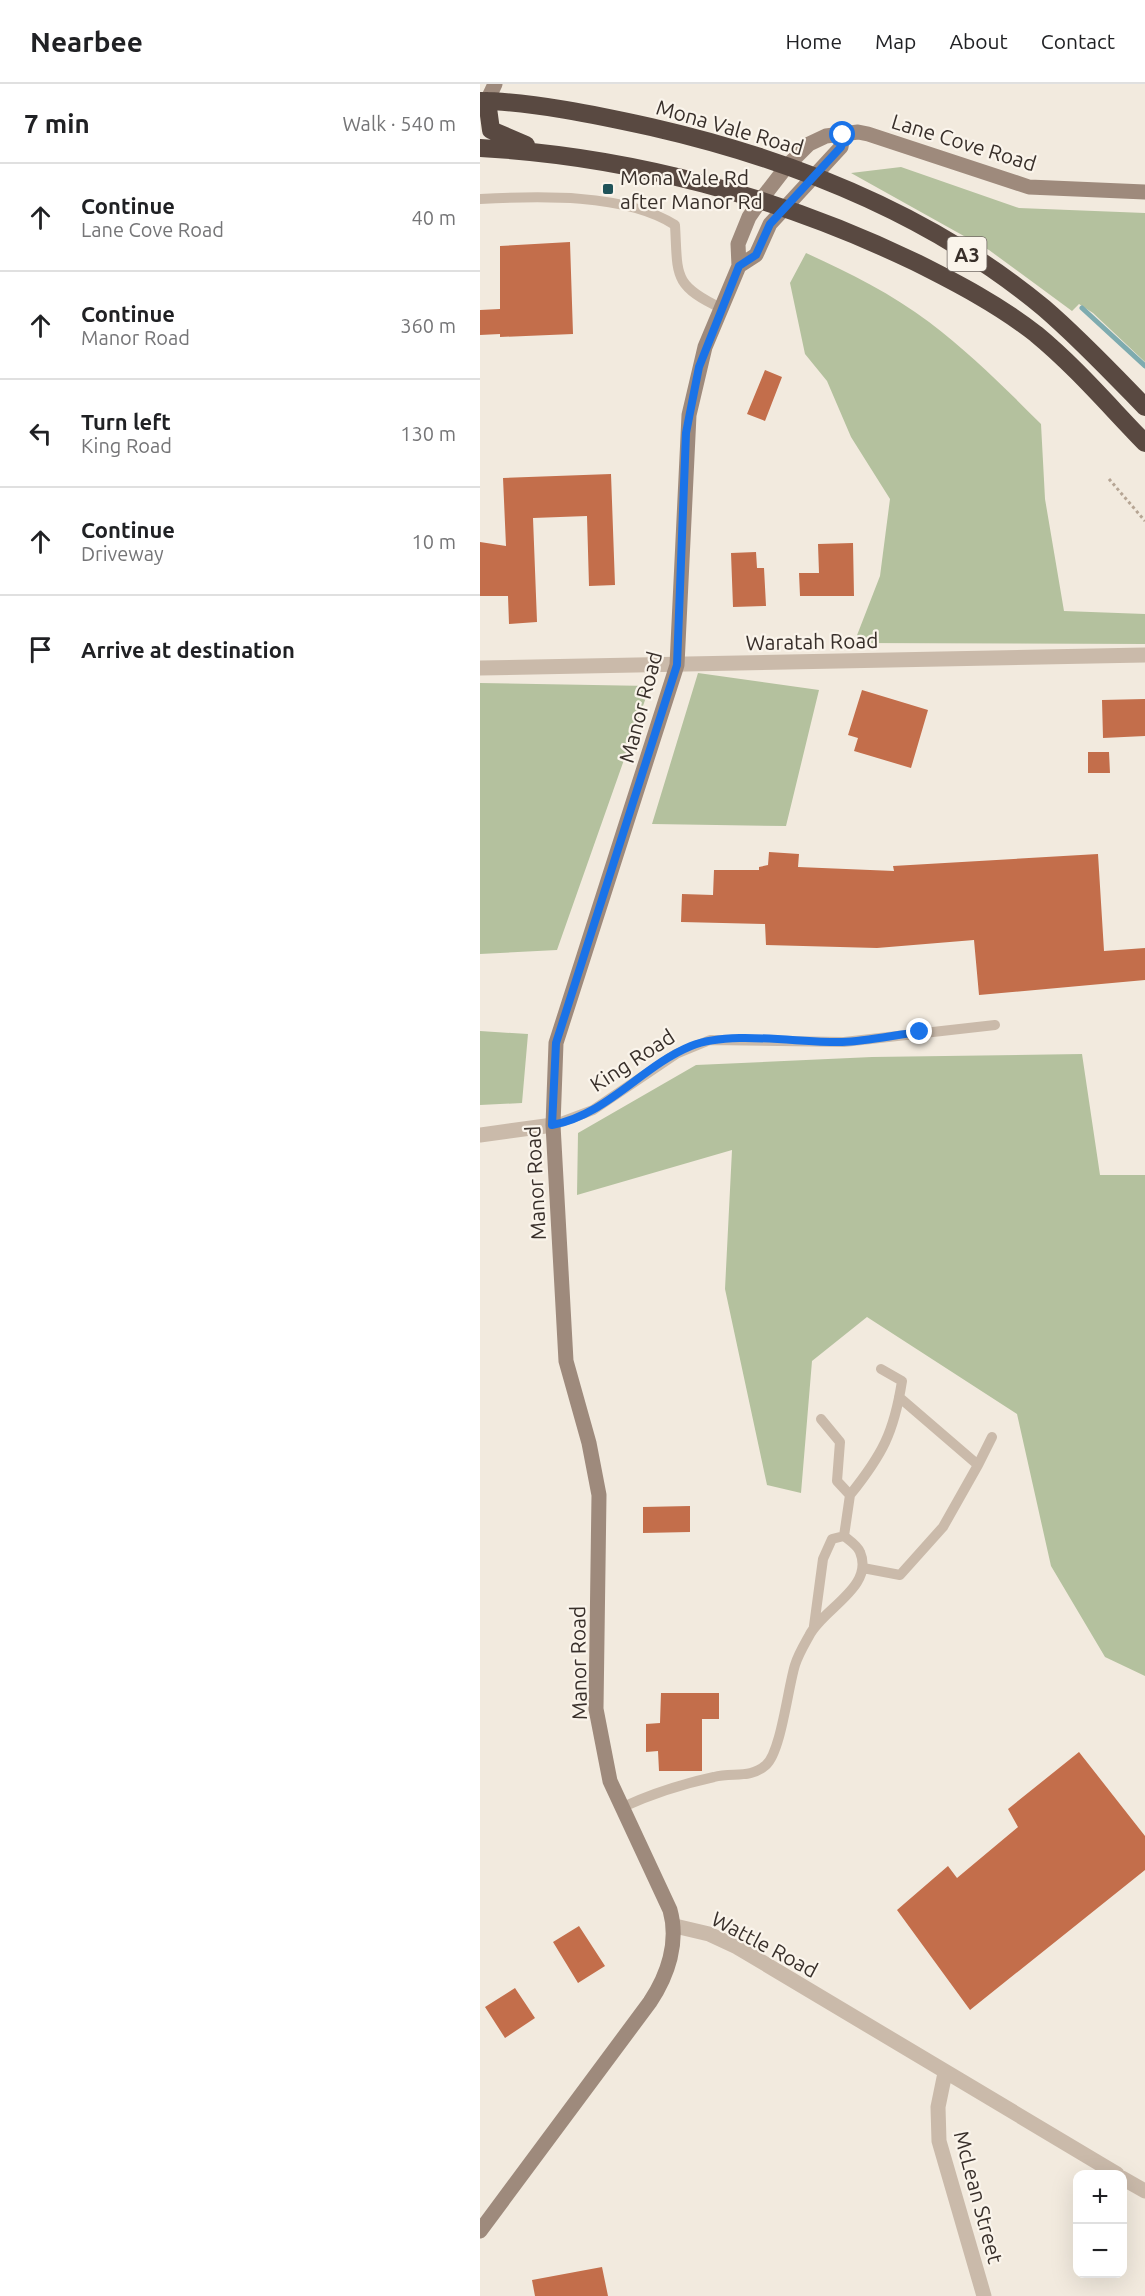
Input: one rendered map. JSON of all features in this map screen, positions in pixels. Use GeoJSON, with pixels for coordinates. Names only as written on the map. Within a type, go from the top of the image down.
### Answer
{"type":"FeatureCollection","features":[{"type":"Feature","properties":{"kind":"highway"},"geometry":{"type":"LineString","coordinates":[[482,104],[496,134],[552,154]]}},
{"type":"Feature","properties":{"kind":"highway","name":"Mona Vale Road"},"geometry":{"type":"LineString","coordinates":[[482,104],[623,121],[695,137],[814,176],[911,221],[1010,282],[1045,309],[1145,406]]}},
{"type":"Feature","properties":{"kind":"highway","name":"A3"},"geometry":{"type":"LineString","coordinates":[[480,148],[552,154],[654,171],[785,208],[897,253],[1008,314],[1073,367],[1145,443]]}},
{"type":"Feature","properties":{"kind":"street"},"geometry":{"type":"LineString","coordinates":[[482,104],[495,84]]}},
{"type":"Feature","properties":{"kind":"street","name":"Lane Cove Road"},"geometry":{"type":"LineString","coordinates":[[760,201],[787,166],[817,139],[858,132],[1029,187],[1145,192]]}},
{"type":"Feature","properties":{"kind":"street"},"geometry":{"type":"LineString","coordinates":[[785,208],[841,147],[843,135]]}},
{"type":"Feature","properties":{"kind":"street","name":"Manor Road"},"geometry":{"type":"LineString","coordinates":[[675,1926],[610,1781],[596,1709],[599,1495],[589,1443],[566,1361],[552,1125],[556,1043],[677,665],[686,433],[699,367],[739,266],[738,244],[749,217],[760,201]]}},
{"type":"Feature","properties":{"kind":"street","name":"Manor Road"},"geometry":{"type":"LineString","coordinates":[[739,266],[756,255],[770,224],[785,208]]}},
{"type":"Feature","properties":{"kind":"street","name":"Waratah Road"},"geometry":{"type":"LineString","coordinates":[[480,668],[1145,656]]}},
{"type":"Feature","properties":{"kind":"street","name":"King Road"},"geometry":{"type":"LineString","coordinates":[[480,1135],[552,1125]]}},
{"type":"Feature","properties":{"kind":"street"},"geometry":{"type":"LineString","coordinates":[[480,2231],[659,1989],[668,1966],[675,1926]]}},
{"type":"Feature","properties":{"kind":"street","name":"Wattle Road"},"geometry":{"type":"LineString","coordinates":[[675,1926],[709,1934],[737,1947],[1109,2170]]}},
{"type":"Feature","properties":{"kind":"street","name":"McLean Street"},"geometry":{"type":"LineString","coordinates":[[945,2073],[938,2107],[939,2141],[984,2296]]}},
{"type":"Feature","properties":{"kind":"street"},"geometry":{"type":"LineString","coordinates":[[1127,2181],[1145,2191]]}},
{"type":"Feature","properties":{"kind":"lane"},"geometry":{"type":"LineString","coordinates":[[480,199],[546,195],[638,209],[664,218],[675,225],[677,262],[683,284],[698,296],[721,308]]}},
{"type":"Feature","properties":{"kind":"lane","name":"King Road"},"geometry":{"type":"LineString","coordinates":[[552,1125],[593,1110],[676,1054],[710,1040],[844,1042],[995,1025]]}},
{"type":"Feature","properties":{"kind":"lane"},"geometry":{"type":"LineString","coordinates":[[844,1536],[850,1495],[875,1465],[896,1420],[902,1381],[881,1369]]}},
{"type":"Feature","properties":{"kind":"lane"},"geometry":{"type":"LineString","coordinates":[[899,1397],[978,1465]]}},
{"type":"Feature","properties":{"kind":"lane"},"geometry":{"type":"LineString","coordinates":[[821,1419],[840,1442],[832,1480],[850,1495]]}},
{"type":"Feature","properties":{"kind":"lane"},"geometry":{"type":"LineString","coordinates":[[863,1568],[900,1575],[943,1527],[992,1437]]}},
{"type":"Feature","properties":{"kind":"lane"},"geometry":{"type":"LineString","coordinates":[[623,1807],[654,1793],[708,1778],[750,1775],[768,1764],[781,1731],[796,1663],[814,1626],[823,1559],[832,1539],[844,1536]]}},
{"type":"Feature","properties":{"kind":"lane"},"geometry":{"type":"LineString","coordinates":[[814,1626],[854,1588],[863,1568],[860,1550],[844,1536]]}},
{"type":"Feature","properties":{"kind":"path"},"geometry":{"type":"LineString","coordinates":[[1109,479],[1145,521]]}},
{"type":"Feature","properties":{"kind":"green space"},"geometry":{"type":"Polygon","coordinates":[[[901,167],[1019,208],[1145,213],[1145,362],[1093,313],[1079,304],[1072,311],[989,250],[851,173],[901,167]]]}},
{"type":"Feature","properties":{"kind":"green space"},"geometry":{"type":"Polygon","coordinates":[[[806,253],[869,284],[929,322],[973,358],[1041,424],[1045,499],[1064,611],[1145,614],[1145,644],[854,643],[880,576],[890,499],[851,437],[827,381],[805,354],[790,283],[806,253]]]}},
{"type":"Feature","properties":{"kind":"green space"},"geometry":{"type":"Polygon","coordinates":[[[698,673],[819,690],[786,826],[652,824],[698,673]]]}},
{"type":"Feature","properties":{"kind":"green space"},"geometry":{"type":"Polygon","coordinates":[[[480,683],[650,686],[557,950],[480,954],[480,683]]]}},
{"type":"Feature","properties":{"kind":"green space"},"geometry":{"type":"Polygon","coordinates":[[[480,1031],[528,1034],[522,1103],[480,1105],[480,1031]]]}},
{"type":"Feature","properties":{"kind":"green space"},"geometry":{"type":"Polygon","coordinates":[[[1082,1054],[1100,1175],[1145,1175],[1145,1676],[1105,1657],[1051,1566],[1017,1414],[867,1317],[812,1361],[801,1493],[767,1485],[725,1289],[732,1150],[577,1195],[578,1133],[696,1065],[872,1057],[1082,1054]]]}},
{"type":"Feature","properties":{"kind":"building"},"geometry":{"type":"Polygon","coordinates":[[[570,242],[573,334],[500,337],[500,334],[480,335],[480,310],[500,309],[500,246],[570,242]]]}},
{"type":"Feature","properties":{"kind":"building"},"geometry":{"type":"Polygon","coordinates":[[[765,370],[782,377],[765,421],[747,414],[765,370]]]}},
{"type":"Feature","properties":{"kind":"building"},"geometry":{"type":"Polygon","coordinates":[[[611,474],[615,585],[589,586],[587,516],[533,518],[537,622],[509,624],[508,596],[480,596],[480,542],[506,546],[503,478],[611,474]]]}},
{"type":"Feature","properties":{"kind":"building"},"geometry":{"type":"Polygon","coordinates":[[[853,543],[854,596],[800,596],[799,573],[819,573],[818,544],[853,543]]]}},
{"type":"Feature","properties":{"kind":"building"},"geometry":{"type":"Polygon","coordinates":[[[756,552],[757,568],[764,568],[766,606],[733,607],[731,553],[756,552]]]}},
{"type":"Feature","properties":{"kind":"building"},"geometry":{"type":"Polygon","coordinates":[[[862,690],[928,710],[911,768],[854,751],[858,738],[848,735],[862,690]]]}},
{"type":"Feature","properties":{"kind":"building"},"geometry":{"type":"Polygon","coordinates":[[[1145,699],[1145,736],[1103,738],[1102,700],[1145,699]]]}},
{"type":"Feature","properties":{"kind":"building"},"geometry":{"type":"Polygon","coordinates":[[[1088,752],[1109,752],[1110,773],[1088,773],[1088,752]]]}},
{"type":"Feature","properties":{"kind":"building"},"geometry":{"type":"Polygon","coordinates":[[[769,852],[799,854],[798,867],[894,871],[893,866],[1098,854],[1104,951],[1145,948],[1145,980],[979,995],[974,940],[877,948],[766,945],[765,924],[681,922],[682,894],[713,895],[714,870],[759,870],[759,867],[768,865],[769,852]]]}},
{"type":"Feature","properties":{"kind":"building"},"geometry":{"type":"Polygon","coordinates":[[[690,1506],[690,1532],[643,1533],[643,1507],[690,1506]]]}},
{"type":"Feature","properties":{"kind":"building"},"geometry":{"type":"Polygon","coordinates":[[[661,1693],[719,1693],[719,1719],[702,1719],[702,1771],[659,1771],[658,1751],[646,1752],[646,1724],[660,1723],[661,1693]]]}},
{"type":"Feature","properties":{"kind":"building"},"geometry":{"type":"Polygon","coordinates":[[[1079,1752],[1145,1836],[1145,1870],[970,2010],[897,1910],[948,1866],[957,1878],[1018,1827],[1008,1809],[1079,1752]]]}},
{"type":"Feature","properties":{"kind":"building"},"geometry":{"type":"Polygon","coordinates":[[[579,1926],[605,1966],[578,1983],[553,1942],[579,1926]]]}},
{"type":"Feature","properties":{"kind":"building"},"geometry":{"type":"Polygon","coordinates":[[[515,1988],[535,2018],[505,2038],[485,2007],[515,1988]]]}},
{"type":"Feature","properties":{"kind":"building"},"geometry":{"type":"Polygon","coordinates":[[[602,2267],[608,2296],[535,2296],[532,2280],[602,2267]]]}},
{"type":"Feature","properties":{"kind":"waterway"},"geometry":{"type":"LineString","coordinates":[[1082,308],[1145,366]]}},
{"type":"Feature","properties":{"kind":"place","name":"Mona Vale Rd after Manor Rd"},"geometry":{"type":"Point","coordinates":[608,189]}},
{"type":"Feature","properties":{"kind":"route"},"geometry":{"type":"LineString","coordinates":[[843,135],[841,147],[770,224],[756,255],[739,266],[699,367],[686,433],[677,665],[580,976],[556,1043],[552,1125],[593,1110],[676,1054],[710,1040],[844,1042],[920,1032]]}}]}
